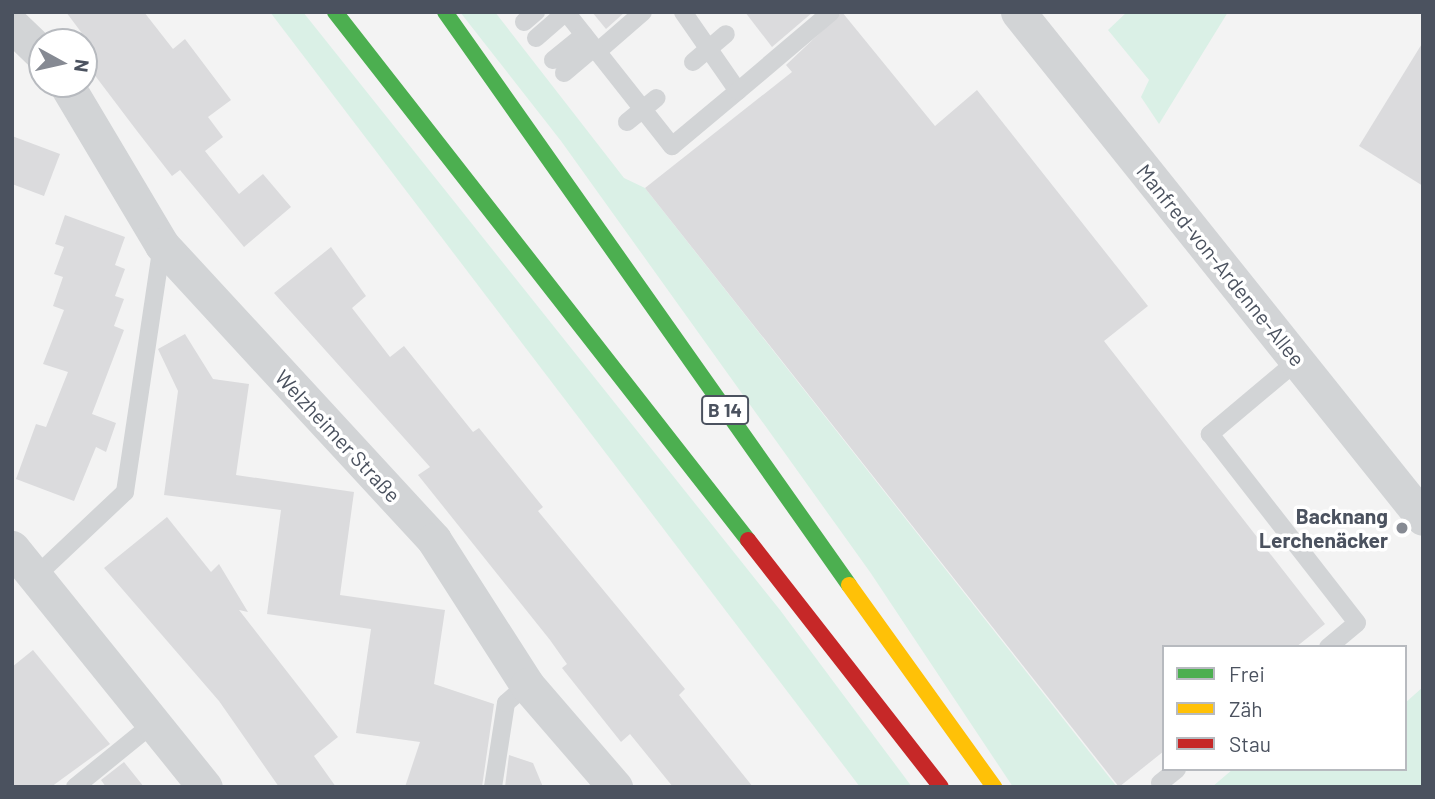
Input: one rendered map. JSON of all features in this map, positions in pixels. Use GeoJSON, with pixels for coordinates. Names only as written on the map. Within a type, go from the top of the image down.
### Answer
{"type":"FeatureCollection","features":[{"type":"Feature","properties":{"kind":"main road","name":"B 14"},"geometry":{"type":"LineString","coordinates":[[335,12],[941,787]]}},
{"type":"Feature","properties":{"kind":"main road"},"geometry":{"type":"LineString","coordinates":[[445,12],[570,198]]}},
{"type":"Feature","properties":{"kind":"main road","name":"B 14"},"geometry":{"type":"LineString","coordinates":[[460,67],[570,198],[994,787]]}},
{"type":"Feature","properties":{"kind":"street","name":"Manfred-von-Ardenne-Allee"},"geometry":{"type":"LineString","coordinates":[[1018,12],[1423,517]]}},
{"type":"Feature","properties":{"kind":"street"},"geometry":{"type":"LineString","coordinates":[[12,25],[28,40]]}},
{"type":"Feature","properties":{"kind":"street","name":"Welzheimer Straße"},"geometry":{"type":"LineString","coordinates":[[74,98],[162,245],[434,540],[527,685],[615,787]]}},
{"type":"Feature","properties":{"kind":"street"},"geometry":{"type":"LineString","coordinates":[[12,548],[37,575],[205,787]]}},
{"type":"Feature","properties":{"kind":"lane"},"geometry":{"type":"LineString","coordinates":[[559,66],[643,12]]}},
{"type":"Feature","properties":{"kind":"lane"},"geometry":{"type":"LineString","coordinates":[[683,12],[700,56],[738,91]]}},
{"type":"Feature","properties":{"kind":"lane"},"geometry":{"type":"LineString","coordinates":[[536,38],[569,13],[672,146],[831,12]]}},
{"type":"Feature","properties":{"kind":"lane"},"geometry":{"type":"LineString","coordinates":[[700,56],[726,34]]}},
{"type":"Feature","properties":{"kind":"lane"},"geometry":{"type":"LineString","coordinates":[[627,122],[657,98]]}},
{"type":"Feature","properties":{"kind":"lane"},"geometry":{"type":"LineString","coordinates":[[37,575],[125,492],[162,245]]}},
{"type":"Feature","properties":{"kind":"lane"},"geometry":{"type":"LineString","coordinates":[[1297,361],[1210,434],[1357,623],[1330,645]]}},
{"type":"Feature","properties":{"kind":"lane"},"geometry":{"type":"LineString","coordinates":[[493,787],[506,703],[527,685]]}},
{"type":"Feature","properties":{"kind":"lane"},"geometry":{"type":"LineString","coordinates":[[80,785],[155,722]]}},
{"type":"Feature","properties":{"kind":"lane"},"geometry":{"type":"LineString","coordinates":[[1160,783],[1175,771]]}},
{"type":"Feature","properties":{"kind":"green space"},"geometry":{"type":"Polygon","coordinates":[[[270,12],[303,12],[780,610],[912,787],[860,787],[270,12]]]}},
{"type":"Feature","properties":{"kind":"green space"},"geometry":{"type":"Polygon","coordinates":[[[460,12],[495,12],[624,178],[645,188],[1117,787],[1013,787],[870,572],[561,141],[460,12]]]}},
{"type":"Feature","properties":{"kind":"green space"},"geometry":{"type":"Polygon","coordinates":[[[1127,12],[1228,12],[1159,124],[1141,97],[1149,80],[1108,30],[1127,12]]]}},
{"type":"Feature","properties":{"kind":"green space"},"geometry":{"type":"Polygon","coordinates":[[[1423,687],[1423,787],[1212,787],[1231,771],[1407,771],[1407,701],[1423,687]]]}},
{"type":"Feature","properties":{"kind":"building"},"geometry":{"type":"Polygon","coordinates":[[[66,12],[144,12],[173,49],[185,39],[231,100],[208,117],[223,137],[205,151],[239,194],[263,174],[291,207],[244,247],[180,170],[172,176],[98,79],[98,28],[78,28],[66,12]]]}},
{"type":"Feature","properties":{"kind":"building"},"geometry":{"type":"Polygon","coordinates":[[[592,12],[625,12],[606,29],[592,12]]]}},
{"type":"Feature","properties":{"kind":"building"},"geometry":{"type":"Polygon","coordinates":[[[745,12],[813,12],[772,47],[745,12]]]}},
{"type":"Feature","properties":{"kind":"building"},"geometry":{"type":"Polygon","coordinates":[[[842,12],[935,126],[977,90],[1148,306],[1104,341],[1325,624],[1299,645],[1162,645],[1162,753],[1119,787],[645,188],[792,72],[786,65],[842,12]]]}},
{"type":"Feature","properties":{"kind":"building"},"geometry":{"type":"Polygon","coordinates":[[[1423,42],[1423,186],[1359,146],[1423,42]]]}},
{"type":"Feature","properties":{"kind":"building"},"geometry":{"type":"Polygon","coordinates":[[[12,136],[60,154],[44,196],[12,184],[12,136]]]}},
{"type":"Feature","properties":{"kind":"building"},"geometry":{"type":"Polygon","coordinates":[[[65,215],[125,237],[115,265],[125,269],[115,296],[124,299],[114,326],[124,330],[92,414],[116,423],[106,452],[96,447],[74,501],[16,479],[36,424],[46,427],[68,372],[43,364],[64,310],[53,306],[63,277],[54,274],[64,247],[55,244],[65,215]]]}},
{"type":"Feature","properties":{"kind":"building"},"geometry":{"type":"Polygon","coordinates":[[[331,247],[366,296],[352,308],[390,357],[404,346],[473,432],[479,428],[543,507],[538,511],[685,689],[679,695],[753,787],[673,787],[630,734],[621,742],[562,668],[567,664],[550,640],[418,475],[430,467],[274,293],[331,247]]]}},
{"type":"Feature","properties":{"kind":"building"},"geometry":{"type":"Polygon","coordinates":[[[185,334],[213,379],[249,384],[236,475],[354,492],[340,595],[445,610],[434,684],[494,704],[482,787],[405,787],[420,742],[356,733],[371,629],[267,614],[281,510],[164,495],[178,391],[158,349],[185,334]]]}},
{"type":"Feature","properties":{"kind":"building"},"geometry":{"type":"Polygon","coordinates":[[[167,517],[211,572],[219,564],[248,612],[239,610],[338,737],[314,756],[336,787],[279,787],[219,701],[104,568],[167,517]]]}},
{"type":"Feature","properties":{"kind":"building"},"geometry":{"type":"Polygon","coordinates":[[[33,650],[110,744],[51,787],[12,787],[12,667],[33,650]]]}},
{"type":"Feature","properties":{"kind":"building"},"geometry":{"type":"Polygon","coordinates":[[[509,755],[533,763],[543,787],[505,787],[509,755]]]}},
{"type":"Feature","properties":{"kind":"building"},"geometry":{"type":"Polygon","coordinates":[[[124,762],[144,787],[106,787],[101,780],[124,762]]]}},
{"type":"Feature","properties":{"kind":"traffic: fast"},"geometry":{"type":"LineString","coordinates":[[335,12],[748,540]]}},
{"type":"Feature","properties":{"kind":"traffic: fast"},"geometry":{"type":"LineString","coordinates":[[445,12],[849,585]]}},
{"type":"Feature","properties":{"kind":"traffic: slow"},"geometry":{"type":"LineString","coordinates":[[849,585],[994,787]]}},
{"type":"Feature","properties":{"kind":"traffic: jam"},"geometry":{"type":"LineString","coordinates":[[748,540],[941,787]]}},
{"type":"Feature","properties":{"kind":"place","name":"Backnang Lerchenäcker"},"geometry":{"type":"Point","coordinates":[1402,528]}}]}
